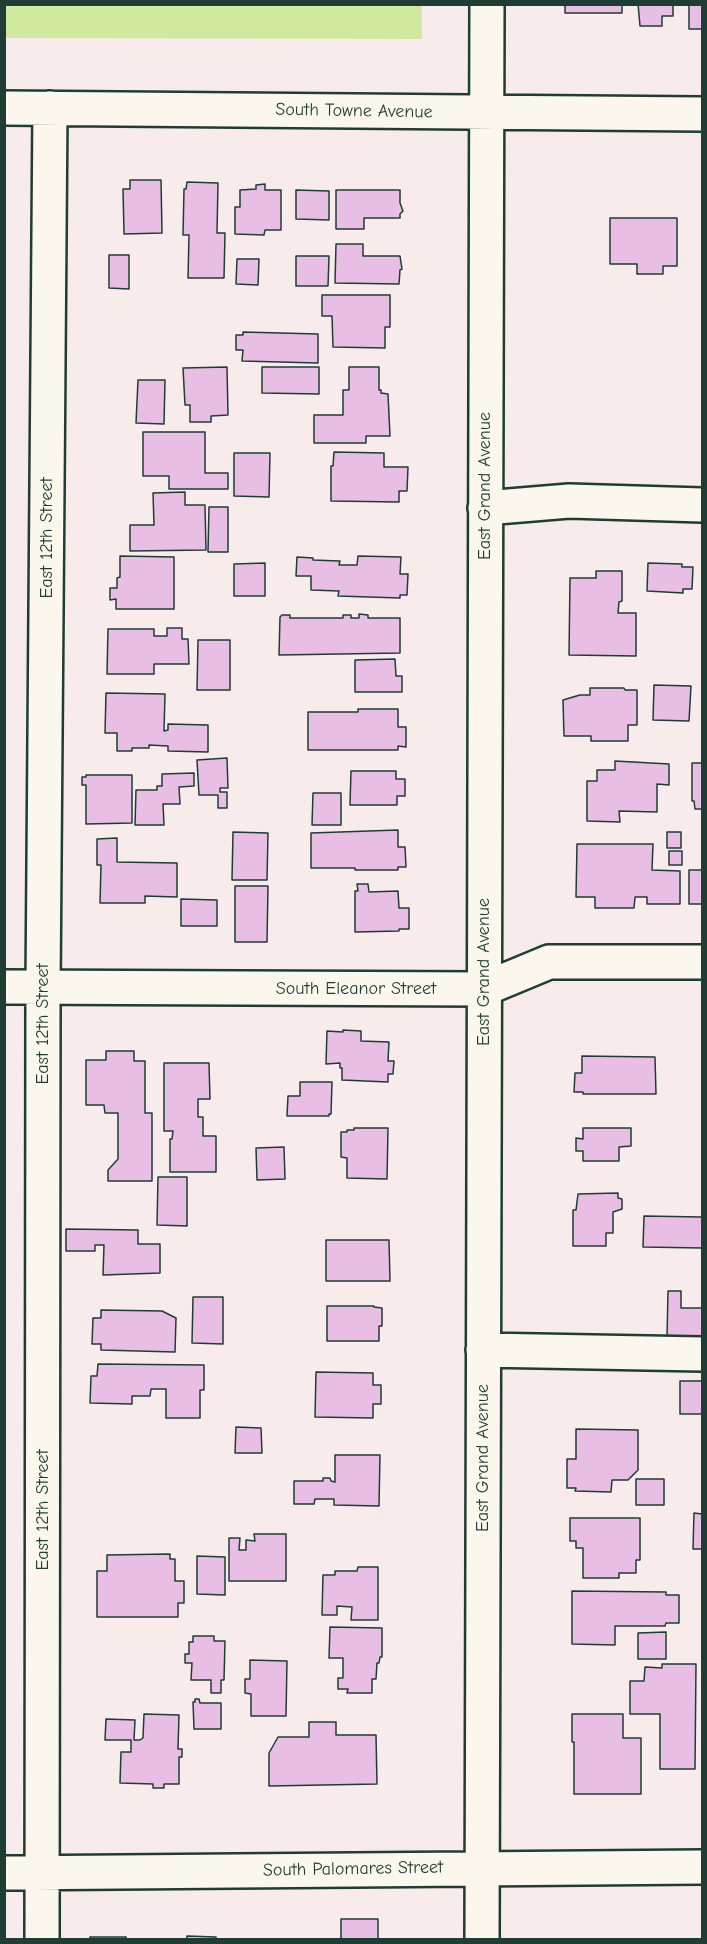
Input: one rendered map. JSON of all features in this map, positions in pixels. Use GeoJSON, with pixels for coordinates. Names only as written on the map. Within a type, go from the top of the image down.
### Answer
{"type":"FeatureCollection","features":[{"type":"Feature","properties":{"kind":"street","name":"East Grand Avenue"},"geometry":{"type":"LineString","coordinates":[[482,1940],[487,4]]}},
{"type":"Feature","properties":{"kind":"street","name":"South Towne Avenue"},"geometry":{"type":"LineString","coordinates":[[4,108],[702,114]]}},
{"type":"Feature","properties":{"kind":"street","name":"East 12th Street"},"geometry":{"type":"LineString","coordinates":[[42,1940],[43,987],[50,108]]}},
{"type":"Feature","properties":{"kind":"street"},"geometry":{"type":"LineString","coordinates":[[484,508],[569,501],[702,505]]}},
{"type":"Feature","properties":{"kind":"street","name":"South Eleanor Street"},"geometry":{"type":"LineString","coordinates":[[4,987],[484,989],[549,962],[702,962]]}},
{"type":"Feature","properties":{"kind":"street"},"geometry":{"type":"LineString","coordinates":[[483,1350],[702,1354]]}},
{"type":"Feature","properties":{"kind":"street","name":"South Palomares Street"},"geometry":{"type":"LineString","coordinates":[[4,1873],[702,1867]]}},
{"type":"Feature","properties":{"kind":"green space"},"geometry":{"type":"Polygon","coordinates":[[[5,4],[422,5],[422,39],[5,38],[5,4]]]}},
{"type":"Feature","properties":{"kind":"building"},"geometry":{"type":"Polygon","coordinates":[[[565,4],[622,4],[622,13],[565,13],[565,4]]]}},
{"type":"Feature","properties":{"kind":"building"},"geometry":{"type":"Polygon","coordinates":[[[638,4],[673,4],[673,16],[662,16],[662,26],[640,26],[638,4]]]}},
{"type":"Feature","properties":{"kind":"building"},"geometry":{"type":"Polygon","coordinates":[[[689,4],[702,4],[702,29],[689,29],[689,4]]]}},
{"type":"Feature","properties":{"kind":"building"},"geometry":{"type":"Polygon","coordinates":[[[130,180],[161,180],[162,233],[124,234],[123,189],[130,189],[130,180]]]}},
{"type":"Feature","properties":{"kind":"building"},"geometry":{"type":"Polygon","coordinates":[[[187,182],[218,183],[217,233],[225,233],[224,278],[188,278],[189,235],[183,235],[184,189],[186,189],[187,182]]]}},
{"type":"Feature","properties":{"kind":"building"},"geometry":{"type":"Polygon","coordinates":[[[265,184],[265,190],[281,190],[281,230],[265,230],[264,235],[235,234],[235,207],[240,207],[240,190],[256,189],[256,185],[265,184]]]}},
{"type":"Feature","properties":{"kind":"building"},"geometry":{"type":"Polygon","coordinates":[[[296,190],[329,191],[329,220],[296,219],[296,190]]]}},
{"type":"Feature","properties":{"kind":"building"},"geometry":{"type":"Polygon","coordinates":[[[336,190],[400,190],[400,203],[403,211],[400,218],[364,218],[364,229],[336,229],[336,190]]]}},
{"type":"Feature","properties":{"kind":"building"},"geometry":{"type":"Polygon","coordinates":[[[610,218],[677,218],[677,266],[663,266],[663,274],[637,274],[637,264],[610,264],[610,218]]]}},
{"type":"Feature","properties":{"kind":"building"},"geometry":{"type":"Polygon","coordinates":[[[336,244],[363,244],[363,256],[400,256],[402,269],[399,284],[335,283],[336,244]]]}},
{"type":"Feature","properties":{"kind":"building"},"geometry":{"type":"Polygon","coordinates":[[[109,255],[129,255],[129,289],[109,288],[109,255]]]}},
{"type":"Feature","properties":{"kind":"building"},"geometry":{"type":"Polygon","coordinates":[[[296,256],[329,256],[328,286],[296,286],[296,256]]]}},
{"type":"Feature","properties":{"kind":"building"},"geometry":{"type":"Polygon","coordinates":[[[237,259],[259,259],[258,285],[236,284],[237,259]]]}},
{"type":"Feature","properties":{"kind":"building"},"geometry":{"type":"Polygon","coordinates":[[[322,295],[390,295],[390,327],[385,327],[385,348],[333,347],[332,316],[322,316],[322,295]]]}},
{"type":"Feature","properties":{"kind":"building"},"geometry":{"type":"Polygon","coordinates":[[[243,332],[318,334],[318,363],[242,361],[243,350],[236,350],[236,335],[243,335],[243,332]]]}},
{"type":"Feature","properties":{"kind":"building"},"geometry":{"type":"Polygon","coordinates":[[[227,367],[228,415],[211,416],[211,422],[190,422],[190,405],[185,405],[183,368],[227,367]]]}},
{"type":"Feature","properties":{"kind":"building"},"geometry":{"type":"Polygon","coordinates":[[[262,367],[319,367],[319,394],[262,393],[262,367]]]}},
{"type":"Feature","properties":{"kind":"building"},"geometry":{"type":"Polygon","coordinates":[[[349,367],[379,367],[379,390],[381,393],[388,394],[390,436],[366,436],[366,443],[314,443],[314,415],[343,415],[343,390],[349,390],[349,367]]]}},
{"type":"Feature","properties":{"kind":"building"},"geometry":{"type":"Polygon","coordinates":[[[138,380],[165,380],[164,424],[136,423],[138,380]]]}},
{"type":"Feature","properties":{"kind":"building"},"geometry":{"type":"Polygon","coordinates":[[[143,432],[205,432],[205,473],[228,473],[228,489],[169,489],[169,476],[143,476],[143,432]]]}},
{"type":"Feature","properties":{"kind":"building"},"geometry":{"type":"Polygon","coordinates":[[[334,452],[384,453],[384,467],[408,467],[407,491],[399,491],[399,502],[331,501],[331,466],[333,466],[334,452]]]}},
{"type":"Feature","properties":{"kind":"building"},"geometry":{"type":"Polygon","coordinates":[[[234,453],[270,453],[269,497],[234,496],[234,453]]]}},
{"type":"Feature","properties":{"kind":"building"},"geometry":{"type":"Polygon","coordinates":[[[185,492],[185,505],[205,505],[206,550],[130,551],[130,525],[154,525],[153,493],[185,492]]]}},
{"type":"Feature","properties":{"kind":"building"},"geometry":{"type":"Polygon","coordinates":[[[209,507],[228,507],[228,552],[208,552],[209,507]]]}},
{"type":"Feature","properties":{"kind":"building"},"geometry":{"type":"Polygon","coordinates":[[[120,556],[174,557],[174,609],[116,609],[116,599],[110,600],[110,588],[117,588],[117,578],[120,577],[120,556]]]}},
{"type":"Feature","properties":{"kind":"building"},"geometry":{"type":"Polygon","coordinates":[[[358,556],[401,557],[400,574],[408,574],[407,595],[400,595],[400,598],[338,596],[339,591],[311,590],[311,576],[296,576],[297,557],[340,561],[339,565],[357,565],[358,556]]]}},
{"type":"Feature","properties":{"kind":"building"},"geometry":{"type":"Polygon","coordinates":[[[265,563],[265,596],[234,596],[234,564],[265,563]]]}},
{"type":"Feature","properties":{"kind":"building"},"geometry":{"type":"Polygon","coordinates":[[[648,563],[682,564],[682,567],[693,567],[692,589],[683,589],[683,593],[647,591],[648,563]]]}},
{"type":"Feature","properties":{"kind":"building"},"geometry":{"type":"Polygon","coordinates":[[[596,571],[622,571],[622,601],[619,602],[618,613],[636,613],[636,656],[569,655],[570,578],[596,578],[596,571]]]}},
{"type":"Feature","properties":{"kind":"building"},"geometry":{"type":"Polygon","coordinates":[[[359,614],[368,615],[368,618],[400,618],[400,653],[279,655],[280,617],[282,615],[290,615],[290,618],[343,618],[343,615],[351,615],[351,618],[359,618],[359,614]]]}},
{"type":"Feature","properties":{"kind":"building"},"geometry":{"type":"Polygon","coordinates":[[[167,628],[182,628],[182,639],[188,639],[189,664],[154,664],[154,674],[107,674],[108,629],[154,629],[154,636],[167,636],[167,628]]]}},
{"type":"Feature","properties":{"kind":"building"},"geometry":{"type":"Polygon","coordinates":[[[198,640],[230,640],[230,690],[197,690],[198,640]]]}},
{"type":"Feature","properties":{"kind":"building"},"geometry":{"type":"Polygon","coordinates":[[[395,659],[396,676],[402,676],[402,692],[355,692],[355,660],[395,659]]]}},
{"type":"Feature","properties":{"kind":"building"},"geometry":{"type":"Polygon","coordinates":[[[654,685],[691,686],[689,721],[653,720],[654,685]]]}},
{"type":"Feature","properties":{"kind":"building"},"geometry":{"type":"Polygon","coordinates":[[[590,688],[637,690],[637,725],[628,725],[628,741],[591,741],[591,736],[564,736],[563,700],[580,695],[590,695],[590,688]]]}},
{"type":"Feature","properties":{"kind":"building"},"geometry":{"type":"Polygon","coordinates":[[[106,693],[165,694],[164,731],[168,730],[168,724],[208,725],[208,752],[168,751],[168,746],[149,745],[149,748],[117,751],[117,733],[105,733],[106,693]]]}},
{"type":"Feature","properties":{"kind":"building"},"geometry":{"type":"Polygon","coordinates":[[[358,709],[398,709],[398,727],[406,727],[406,747],[398,746],[398,750],[308,750],[308,712],[358,712],[358,709]]]}},
{"type":"Feature","properties":{"kind":"building"},"geometry":{"type":"Polygon","coordinates":[[[227,758],[228,788],[220,788],[220,792],[227,792],[227,808],[218,808],[218,795],[199,795],[197,760],[227,758]]]}},
{"type":"Feature","properties":{"kind":"building"},"geometry":{"type":"Polygon","coordinates":[[[615,761],[669,764],[669,785],[657,784],[657,812],[619,811],[620,822],[587,821],[587,781],[597,781],[597,770],[615,770],[615,761]]]}},
{"type":"Feature","properties":{"kind":"building"},"geometry":{"type":"Polygon","coordinates":[[[692,763],[702,763],[702,809],[695,809],[694,801],[692,801],[692,763]]]}},
{"type":"Feature","properties":{"kind":"building"},"geometry":{"type":"Polygon","coordinates":[[[351,771],[396,771],[396,779],[405,779],[405,796],[397,796],[397,805],[350,805],[351,771]]]}},
{"type":"Feature","properties":{"kind":"building"},"geometry":{"type":"Polygon","coordinates":[[[194,773],[194,786],[179,787],[180,804],[163,804],[164,825],[135,825],[136,790],[157,790],[157,786],[162,786],[162,774],[194,773]]]}},
{"type":"Feature","properties":{"kind":"building"},"geometry":{"type":"Polygon","coordinates":[[[86,775],[132,775],[132,823],[86,824],[86,785],[82,785],[82,777],[86,775]]]}},
{"type":"Feature","properties":{"kind":"building"},"geometry":{"type":"Polygon","coordinates":[[[313,793],[341,793],[341,825],[312,825],[313,793]]]}},
{"type":"Feature","properties":{"kind":"building"},"geometry":{"type":"Polygon","coordinates":[[[398,830],[398,847],[405,847],[406,867],[398,867],[398,870],[311,868],[311,833],[398,830]]]}},
{"type":"Feature","properties":{"kind":"building"},"geometry":{"type":"Polygon","coordinates":[[[233,832],[268,833],[267,880],[232,880],[233,832]]]}},
{"type":"Feature","properties":{"kind":"building"},"geometry":{"type":"Polygon","coordinates":[[[667,832],[681,832],[681,848],[667,848],[667,832]]]}},
{"type":"Feature","properties":{"kind":"building"},"geometry":{"type":"Polygon","coordinates":[[[117,838],[117,862],[177,863],[177,897],[145,896],[145,903],[100,903],[101,865],[97,865],[97,839],[117,838]]]}},
{"type":"Feature","properties":{"kind":"building"},"geometry":{"type":"Polygon","coordinates":[[[577,844],[653,844],[652,870],[680,871],[680,904],[647,904],[647,897],[635,897],[634,908],[595,908],[595,897],[576,897],[577,844]]]}},
{"type":"Feature","properties":{"kind":"building"},"geometry":{"type":"Polygon","coordinates":[[[669,851],[682,851],[682,865],[669,865],[669,851]]]}},
{"type":"Feature","properties":{"kind":"building"},"geometry":{"type":"Polygon","coordinates":[[[689,870],[702,870],[702,904],[689,904],[689,870]]]}},
{"type":"Feature","properties":{"kind":"building"},"geometry":{"type":"Polygon","coordinates":[[[357,884],[368,884],[369,892],[398,891],[399,908],[409,908],[409,929],[355,932],[357,884]]]}},
{"type":"Feature","properties":{"kind":"building"},"geometry":{"type":"Polygon","coordinates":[[[235,886],[268,886],[267,942],[235,942],[235,886]]]}},
{"type":"Feature","properties":{"kind":"building"},"geometry":{"type":"Polygon","coordinates":[[[181,899],[217,900],[217,926],[181,926],[181,899]]]}},
{"type":"Feature","properties":{"kind":"building"},"geometry":{"type":"Polygon","coordinates":[[[343,1030],[361,1031],[361,1041],[389,1042],[388,1061],[394,1061],[393,1074],[388,1074],[388,1082],[342,1080],[340,1063],[326,1064],[327,1031],[343,1032],[343,1030]]]}},
{"type":"Feature","properties":{"kind":"building"},"geometry":{"type":"Polygon","coordinates":[[[106,1051],[134,1051],[134,1061],[145,1061],[145,1113],[152,1113],[152,1181],[108,1181],[108,1170],[118,1159],[118,1113],[105,1113],[104,1105],[86,1105],[86,1060],[106,1060],[106,1051]]]}},
{"type":"Feature","properties":{"kind":"building"},"geometry":{"type":"Polygon","coordinates":[[[582,1056],[655,1057],[656,1094],[574,1092],[575,1073],[582,1073],[582,1056]]]}},
{"type":"Feature","properties":{"kind":"building"},"geometry":{"type":"Polygon","coordinates":[[[164,1063],[209,1063],[210,1099],[198,1099],[198,1117],[203,1117],[203,1136],[216,1136],[216,1172],[170,1172],[170,1139],[172,1139],[173,1131],[164,1131],[164,1063]]]}},
{"type":"Feature","properties":{"kind":"building"},"geometry":{"type":"Polygon","coordinates":[[[300,1082],[332,1082],[331,1114],[329,1116],[287,1116],[288,1096],[300,1096],[300,1082]]]}},
{"type":"Feature","properties":{"kind":"building"},"geometry":{"type":"Polygon","coordinates":[[[354,1128],[388,1128],[387,1179],[347,1178],[347,1158],[341,1157],[341,1132],[354,1130],[354,1128]]]}},
{"type":"Feature","properties":{"kind":"building"},"geometry":{"type":"Polygon","coordinates":[[[583,1128],[631,1128],[631,1146],[619,1147],[619,1161],[583,1161],[583,1151],[576,1151],[576,1138],[583,1139],[583,1128]]]}},
{"type":"Feature","properties":{"kind":"building"},"geometry":{"type":"Polygon","coordinates":[[[284,1147],[285,1179],[257,1180],[256,1148],[284,1147]]]}},
{"type":"Feature","properties":{"kind":"building"},"geometry":{"type":"Polygon","coordinates":[[[158,1177],[187,1177],[187,1226],[157,1225],[158,1177]]]}},
{"type":"Feature","properties":{"kind":"building"},"geometry":{"type":"Polygon","coordinates":[[[618,1193],[618,1198],[622,1199],[622,1209],[613,1212],[613,1233],[606,1233],[606,1246],[573,1246],[573,1210],[576,1210],[578,1194],[618,1193]]]}},
{"type":"Feature","properties":{"kind":"building"},"geometry":{"type":"Polygon","coordinates":[[[644,1216],[702,1217],[702,1248],[643,1247],[644,1216]]]}},
{"type":"Feature","properties":{"kind":"building"},"geometry":{"type":"Polygon","coordinates":[[[66,1229],[138,1230],[138,1244],[160,1244],[160,1273],[103,1275],[104,1245],[95,1245],[95,1251],[66,1251],[66,1229]]]}},
{"type":"Feature","properties":{"kind":"building"},"geometry":{"type":"Polygon","coordinates":[[[326,1240],[389,1240],[390,1281],[326,1281],[326,1240]]]}},
{"type":"Feature","properties":{"kind":"building"},"geometry":{"type":"Polygon","coordinates":[[[668,1291],[681,1291],[681,1308],[702,1308],[702,1337],[667,1337],[668,1291]]]}},
{"type":"Feature","properties":{"kind":"building"},"geometry":{"type":"Polygon","coordinates":[[[193,1297],[223,1297],[223,1344],[192,1343],[193,1297]]]}},
{"type":"Feature","properties":{"kind":"building"},"geometry":{"type":"Polygon","coordinates":[[[327,1306],[382,1308],[379,1341],[327,1341],[327,1306]]]}},
{"type":"Feature","properties":{"kind":"building"},"geometry":{"type":"Polygon","coordinates":[[[101,1310],[162,1311],[176,1318],[175,1352],[101,1350],[101,1344],[92,1344],[93,1318],[101,1318],[101,1310]]]}},
{"type":"Feature","properties":{"kind":"building"},"geometry":{"type":"Polygon","coordinates":[[[98,1364],[204,1365],[204,1390],[200,1390],[200,1418],[166,1418],[166,1389],[151,1389],[150,1396],[132,1396],[132,1404],[90,1403],[91,1376],[97,1376],[98,1364]]]}},
{"type":"Feature","properties":{"kind":"building"},"geometry":{"type":"Polygon","coordinates":[[[316,1372],[373,1373],[373,1385],[381,1385],[381,1404],[373,1404],[373,1418],[315,1417],[316,1372]]]}},
{"type":"Feature","properties":{"kind":"building"},"geometry":{"type":"Polygon","coordinates":[[[680,1381],[702,1381],[702,1414],[680,1414],[680,1381]]]}},
{"type":"Feature","properties":{"kind":"building"},"geometry":{"type":"Polygon","coordinates":[[[236,1427],[261,1428],[262,1453],[235,1453],[236,1427]]]}},
{"type":"Feature","properties":{"kind":"building"},"geometry":{"type":"Polygon","coordinates":[[[576,1429],[638,1430],[638,1470],[628,1480],[612,1480],[611,1492],[575,1491],[576,1488],[567,1488],[567,1459],[576,1459],[576,1429]]]}},
{"type":"Feature","properties":{"kind":"building"},"geometry":{"type":"Polygon","coordinates":[[[335,1455],[380,1455],[379,1506],[334,1505],[334,1499],[315,1499],[314,1504],[294,1504],[294,1481],[323,1481],[323,1478],[330,1478],[335,1482],[335,1455]]]}},
{"type":"Feature","properties":{"kind":"building"},"geometry":{"type":"Polygon","coordinates":[[[636,1479],[664,1479],[664,1505],[636,1505],[636,1479]]]}},
{"type":"Feature","properties":{"kind":"building"},"geometry":{"type":"Polygon","coordinates":[[[694,1513],[702,1514],[702,1549],[693,1549],[694,1513]]]}},
{"type":"Feature","properties":{"kind":"building"},"geometry":{"type":"Polygon","coordinates":[[[570,1518],[640,1518],[640,1560],[636,1560],[636,1573],[619,1573],[619,1578],[583,1578],[583,1548],[576,1548],[576,1541],[570,1541],[570,1518]]]}},
{"type":"Feature","properties":{"kind":"building"},"geometry":{"type":"Polygon","coordinates":[[[254,1534],[286,1534],[286,1581],[229,1581],[229,1538],[240,1538],[239,1550],[246,1550],[246,1540],[255,1541],[254,1534]]]}},
{"type":"Feature","properties":{"kind":"building"},"geometry":{"type":"Polygon","coordinates":[[[170,1554],[170,1559],[175,1559],[175,1581],[184,1581],[184,1603],[178,1603],[178,1617],[97,1617],[97,1571],[107,1571],[107,1555],[170,1554]]]}},
{"type":"Feature","properties":{"kind":"building"},"geometry":{"type":"Polygon","coordinates":[[[197,1556],[225,1557],[225,1595],[197,1594],[197,1556]]]}},
{"type":"Feature","properties":{"kind":"building"},"geometry":{"type":"Polygon","coordinates":[[[358,1567],[378,1567],[378,1620],[351,1620],[352,1607],[337,1606],[337,1615],[322,1615],[323,1575],[335,1575],[335,1571],[357,1571],[358,1567]]]}},
{"type":"Feature","properties":{"kind":"building"},"geometry":{"type":"Polygon","coordinates":[[[572,1591],[666,1592],[666,1595],[679,1595],[679,1623],[666,1623],[665,1626],[615,1626],[615,1645],[572,1644],[572,1591]]]}},
{"type":"Feature","properties":{"kind":"building"},"geometry":{"type":"Polygon","coordinates":[[[330,1627],[382,1628],[382,1657],[377,1663],[376,1679],[372,1679],[372,1693],[347,1693],[348,1689],[338,1689],[338,1678],[343,1678],[343,1658],[329,1658],[330,1627]]]}},
{"type":"Feature","properties":{"kind":"building"},"geometry":{"type":"Polygon","coordinates":[[[666,1632],[666,1659],[638,1659],[638,1633],[666,1632]]]}},
{"type":"Feature","properties":{"kind":"building"},"geometry":{"type":"Polygon","coordinates":[[[193,1636],[214,1636],[214,1641],[225,1641],[224,1680],[221,1680],[221,1693],[211,1693],[211,1680],[191,1680],[192,1663],[185,1663],[185,1654],[189,1654],[189,1642],[193,1642],[193,1636]]]}},
{"type":"Feature","properties":{"kind":"building"},"geometry":{"type":"Polygon","coordinates":[[[250,1660],[287,1661],[286,1716],[251,1716],[251,1694],[245,1693],[245,1679],[250,1679],[250,1660]]]}},
{"type":"Feature","properties":{"kind":"building"},"geometry":{"type":"Polygon","coordinates":[[[662,1664],[696,1664],[695,1769],[660,1769],[660,1714],[630,1714],[630,1681],[644,1681],[645,1667],[662,1668],[662,1664]]]}},
{"type":"Feature","properties":{"kind":"building"},"geometry":{"type":"Polygon","coordinates":[[[199,1699],[200,1703],[221,1703],[221,1729],[194,1729],[193,1702],[199,1699]]]}},
{"type":"Feature","properties":{"kind":"building"},"geometry":{"type":"Polygon","coordinates":[[[144,1714],[179,1715],[178,1749],[182,1749],[182,1757],[179,1757],[179,1784],[164,1784],[164,1788],[153,1788],[153,1784],[120,1783],[121,1752],[131,1752],[131,1740],[105,1740],[106,1719],[135,1720],[134,1740],[140,1740],[143,1738],[144,1714]]]}},
{"type":"Feature","properties":{"kind":"building"},"geometry":{"type":"Polygon","coordinates":[[[572,1714],[623,1714],[623,1738],[641,1738],[641,1794],[574,1794],[572,1714]]]}},
{"type":"Feature","properties":{"kind":"building"},"geometry":{"type":"Polygon","coordinates":[[[309,1722],[336,1722],[336,1735],[376,1735],[377,1784],[269,1786],[269,1753],[278,1737],[309,1737],[309,1722]]]}},
{"type":"Feature","properties":{"kind":"building"},"geometry":{"type":"Polygon","coordinates":[[[341,1919],[378,1919],[378,1940],[341,1940],[341,1919]]]}},
{"type":"Feature","properties":{"kind":"building"},"geometry":{"type":"Polygon","coordinates":[[[187,1936],[216,1937],[216,1940],[187,1940],[187,1936]]]}},
{"type":"Feature","properties":{"kind":"building"},"geometry":{"type":"Polygon","coordinates":[[[90,1937],[126,1937],[126,1940],[90,1940],[90,1937]]]}}]}
